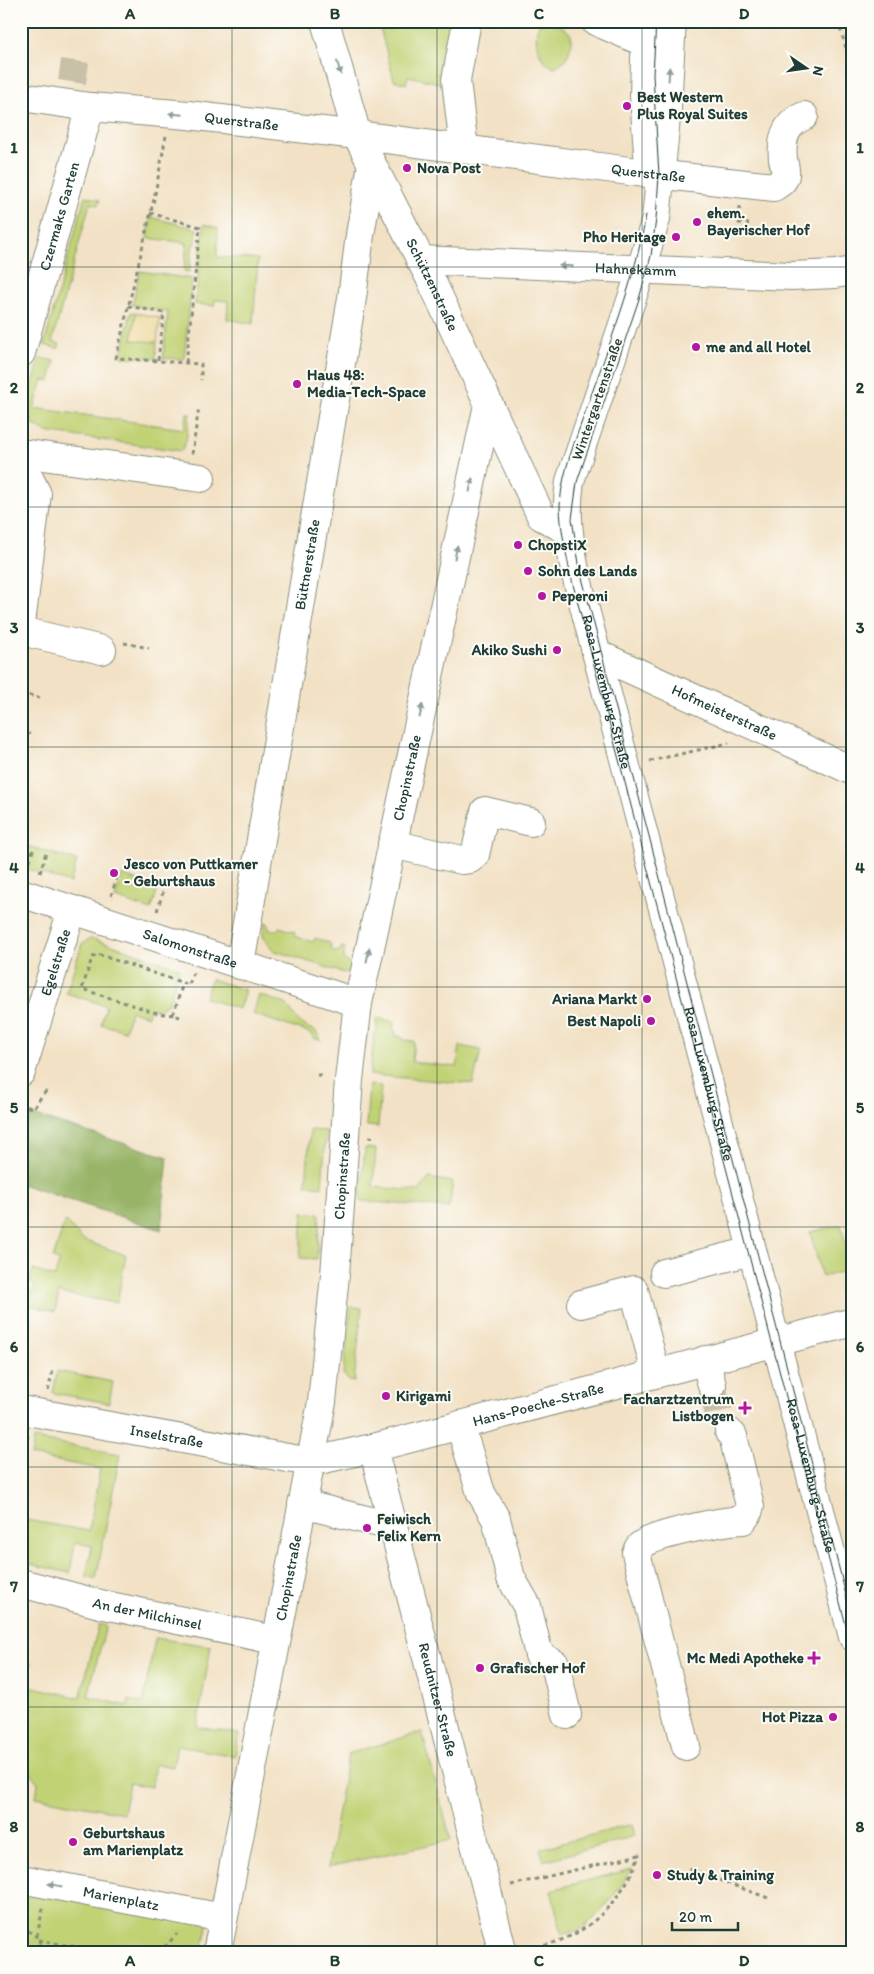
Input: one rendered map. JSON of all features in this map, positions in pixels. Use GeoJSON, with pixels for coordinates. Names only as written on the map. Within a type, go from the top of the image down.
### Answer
{"type":"FeatureCollection","features":[{"type":"Feature","properties":{"kind":"street","name":"Schützenstraße"},"geometry":{"type":"LineString","coordinates":[[325,21],[357,135],[420,260],[456,314],[488,405],[541,516],[567,530]]}},
{"type":"Feature","properties":{"kind":"street"},"geometry":{"type":"LineString","coordinates":[[464,149],[456,80],[467,21]]}},
{"type":"Feature","properties":{"kind":"street"},"geometry":{"type":"LineString","coordinates":[[595,21],[640,30],[644,96],[655,174]]}},
{"type":"Feature","properties":{"kind":"street"},"geometry":{"type":"LineString","coordinates":[[655,174],[668,108],[672,21]]}},
{"type":"Feature","properties":{"kind":"street","name":"Querstraße"},"geometry":{"type":"LineString","coordinates":[[21,97],[77,98],[188,116],[774,187],[781,182],[785,175],[783,146],[788,128],[794,121],[804,116]]}},
{"type":"Feature","properties":{"kind":"street","name":"Czermaks Garten"},"geometry":{"type":"LineString","coordinates":[[21,353],[77,98]]}},
{"type":"Feature","properties":{"kind":"street","name":"Büttnerstraße"},"geometry":{"type":"LineString","coordinates":[[240,965],[346,336],[372,164]]}},
{"type":"Feature","properties":{"kind":"street","name":"Wintergartenstraße"},"geometry":{"type":"LineString","coordinates":[[567,530],[566,509],[570,481],[640,270],[651,217],[655,174]]}},
{"type":"Feature","properties":{"kind":"street","name":"Hahnekamm"},"geometry":{"type":"LineString","coordinates":[[420,260],[792,276],[835,274],[853,271]]}},
{"type":"Feature","properties":{"kind":"street","name":"Chopinstraße"},"geometry":{"type":"LineString","coordinates":[[205,1951],[223,1918],[322,1402],[334,1285],[348,1080],[358,1003],[488,405]]}},
{"type":"Feature","properties":{"kind":"street"},"geometry":{"type":"LineString","coordinates":[[21,453],[195,477]]}},
{"type":"Feature","properties":{"kind":"street"},"geometry":{"type":"LineString","coordinates":[[21,462],[37,494],[21,624]]}},
{"type":"Feature","properties":{"kind":"street","name":"Rosa-Luxemburg-Straße"},"geometry":{"type":"LineString","coordinates":[[567,530],[575,571],[853,1637]]}},
{"type":"Feature","properties":{"kind":"street"},"geometry":{"type":"LineString","coordinates":[[21,631],[102,650]]}},
{"type":"Feature","properties":{"kind":"street","name":"Hofmeisterstraße"},"geometry":{"type":"LineString","coordinates":[[597,654],[853,771]]}},
{"type":"Feature","properties":{"kind":"street"},"geometry":{"type":"LineString","coordinates":[[392,844],[462,860],[470,859],[475,854],[485,811],[531,822]]}},
{"type":"Feature","properties":{"kind":"street","name":"Salomonstraße"},"geometry":{"type":"LineString","coordinates":[[28,882],[72,910],[358,1003]]}},
{"type":"Feature","properties":{"kind":"street","name":"Egelstraße"},"geometry":{"type":"LineString","coordinates":[[21,1072],[72,910]]}},
{"type":"Feature","properties":{"kind":"street"},"geometry":{"type":"LineString","coordinates":[[664,1273],[752,1251]]}},
{"type":"Feature","properties":{"kind":"street"},"geometry":{"type":"LineString","coordinates":[[581,1304],[634,1290],[656,1373]]}},
{"type":"Feature","properties":{"kind":"street","name":"Hans-Poeche-Straße"},"geometry":{"type":"LineString","coordinates":[[310,1462],[372,1448],[656,1373],[708,1373],[775,1342],[853,1322]]}},
{"type":"Feature","properties":{"kind":"street","name":"Inselstraße"},"geometry":{"type":"LineString","coordinates":[[21,1410],[310,1462]]}},
{"type":"Feature","properties":{"kind":"street"},"geometry":{"type":"LineString","coordinates":[[460,1425],[481,1493],[496,1519],[511,1578],[528,1606],[539,1654],[554,1664],[567,1715]]}},
{"type":"Feature","properties":{"kind":"street"},"geometry":{"type":"LineString","coordinates":[[686,1746],[636,1553],[640,1546],[655,1539],[722,1521],[743,1520],[750,1506],[733,1436],[730,1432]]}},
{"type":"Feature","properties":{"kind":"street","name":"Reudnitzer Straße"},"geometry":{"type":"LineString","coordinates":[[372,1448],[486,1891],[513,1952]]}},
{"type":"Feature","properties":{"kind":"street"},"geometry":{"type":"LineString","coordinates":[[302,1504],[392,1526]]}},
{"type":"Feature","properties":{"kind":"street","name":"An der Milchinsel"},"geometry":{"type":"LineString","coordinates":[[21,1583],[100,1604],[275,1640]]}},
{"type":"Feature","properties":{"kind":"street","name":"Marienplatz"},"geometry":{"type":"LineString","coordinates":[[21,1879],[223,1918]]}},
{"type":"Feature","properties":{"kind":"path"},"geometry":{"type":"LineString","coordinates":[[838,21],[853,72]]}},
{"type":"Feature","properties":{"kind":"path"},"geometry":{"type":"LineString","coordinates":[[162,155],[116,358],[201,364],[201,380]]}},
{"type":"Feature","properties":{"kind":"path"},"geometry":{"type":"LineString","coordinates":[[150,212],[200,227],[186,364]]}},
{"type":"Feature","properties":{"kind":"path"},"geometry":{"type":"LineString","coordinates":[[716,212],[739,214]]}},
{"type":"Feature","properties":{"kind":"path"},"geometry":{"type":"LineString","coordinates":[[128,306],[164,313],[158,360]]}},
{"type":"Feature","properties":{"kind":"path"},"geometry":{"type":"LineString","coordinates":[[195,477],[198,407]]}},
{"type":"Feature","properties":{"kind":"path"},"geometry":{"type":"LineString","coordinates":[[21,693],[40,698]]}},
{"type":"Feature","properties":{"kind":"path"},"geometry":{"type":"LineString","coordinates":[[21,732],[30,734]]}},
{"type":"Feature","properties":{"kind":"path"},"geometry":{"type":"LineString","coordinates":[[647,762],[732,742]]}},
{"type":"Feature","properties":{"kind":"path"},"geometry":{"type":"LineString","coordinates":[[21,744],[27,746]]}},
{"type":"Feature","properties":{"kind":"path"},"geometry":{"type":"LineString","coordinates":[[28,882],[34,847]]}},
{"type":"Feature","properties":{"kind":"path"},"geometry":{"type":"LineString","coordinates":[[28,882],[46,852]]}},
{"type":"Feature","properties":{"kind":"path"},"geometry":{"type":"LineString","coordinates":[[109,902],[118,874]]}},
{"type":"Feature","properties":{"kind":"path"},"geometry":{"type":"LineString","coordinates":[[156,916],[164,889]]}},
{"type":"Feature","properties":{"kind":"path"},"geometry":{"type":"LineString","coordinates":[[180,1017],[157,1013],[82,989],[92,958],[97,954],[189,985],[194,968]]}},
{"type":"Feature","properties":{"kind":"path"},"geometry":{"type":"LineString","coordinates":[[173,1015],[183,983]]}},
{"type":"Feature","properties":{"kind":"path"},"geometry":{"type":"LineString","coordinates":[[27,1108],[34,1108],[48,1089]]}},
{"type":"Feature","properties":{"kind":"path"},"geometry":{"type":"LineString","coordinates":[[48,1397],[52,1370]]}},
{"type":"Feature","properties":{"kind":"path"},"geometry":{"type":"LineString","coordinates":[[24,1455],[26,1443]]}},
{"type":"Feature","properties":{"kind":"path"},"geometry":{"type":"LineString","coordinates":[[486,1891],[639,1854],[634,1870],[619,1893],[600,1914],[579,1931],[552,1943],[513,1952]]}},
{"type":"Feature","properties":{"kind":"path"},"geometry":{"type":"LineString","coordinates":[[689,1869],[771,1899]]}},
{"type":"Feature","properties":{"kind":"path"},"geometry":{"type":"LineString","coordinates":[[44,1902],[38,1938],[46,1953]]}},
{"type":"Feature","properties":{"kind":"path"},"geometry":{"type":"LineString","coordinates":[[21,1926],[38,1938],[109,1953]]}},
{"type":"Feature","properties":{"kind":"path"},"geometry":{"type":"LineString","coordinates":[[162,1951],[205,1951]]}},
{"type":"Feature","properties":{"kind":"green space"},"geometry":{"type":"Polygon","coordinates":[[[456,21],[443,84],[408,76],[406,84],[394,80],[380,28],[456,21]]]}},
{"type":"Feature","properties":{"kind":"green space"},"geometry":{"type":"Polygon","coordinates":[[[542,21],[558,25],[571,35],[571,45],[566,58],[555,67],[544,61],[540,55],[536,40],[538,26],[542,21]]]}},
{"type":"Feature","properties":{"kind":"green space"},"geometry":{"type":"Polygon","coordinates":[[[85,196],[100,200],[98,205],[90,203],[52,342],[60,344],[58,349],[44,345],[85,196]]]}},
{"type":"Feature","properties":{"kind":"green space"},"geometry":{"type":"Polygon","coordinates":[[[151,217],[197,229],[196,244],[193,244],[189,272],[184,271],[187,243],[147,238],[151,217]]]}},
{"type":"Feature","properties":{"kind":"green space"},"geometry":{"type":"Polygon","coordinates":[[[204,224],[218,228],[217,257],[258,259],[253,324],[227,319],[228,301],[215,300],[214,306],[195,304],[204,224]]]}},
{"type":"Feature","properties":{"kind":"green space"},"geometry":{"type":"Polygon","coordinates":[[[140,271],[192,279],[184,359],[163,358],[168,312],[132,305],[140,271]]]}},
{"type":"Feature","properties":{"kind":"green space"},"geometry":{"type":"Polygon","coordinates":[[[131,312],[136,313],[132,340],[157,342],[156,358],[121,357],[131,312]]]}},
{"type":"Feature","properties":{"kind":"green space"},"geometry":{"type":"Polygon","coordinates":[[[40,358],[55,361],[50,381],[43,380],[34,408],[184,429],[187,413],[190,414],[186,441],[182,451],[45,432],[34,425],[26,409],[40,358]]]}},
{"type":"Feature","properties":{"kind":"green space"},"geometry":{"type":"Polygon","coordinates":[[[21,844],[77,861],[70,883],[21,867],[21,844]]]}},
{"type":"Feature","properties":{"kind":"green space"},"geometry":{"type":"Polygon","coordinates":[[[122,875],[143,883],[142,887],[157,892],[151,910],[115,898],[122,875]]]}},
{"type":"Feature","properties":{"kind":"green space"},"geometry":{"type":"Polygon","coordinates":[[[265,922],[268,923],[269,930],[278,930],[279,927],[295,932],[294,936],[313,942],[315,938],[330,943],[332,950],[337,952],[341,950],[341,947],[345,948],[343,959],[356,967],[344,973],[272,950],[263,936],[265,922]]]}},
{"type":"Feature","properties":{"kind":"green space"},"geometry":{"type":"Polygon","coordinates":[[[91,938],[180,968],[169,1002],[160,1009],[150,1009],[148,1016],[131,1011],[125,1031],[101,1024],[106,1006],[66,993],[82,944],[91,938]]]}},
{"type":"Feature","properties":{"kind":"green space"},"geometry":{"type":"Polygon","coordinates":[[[211,979],[245,990],[239,1009],[205,998],[211,979]]]}},
{"type":"Feature","properties":{"kind":"green space"},"geometry":{"type":"Polygon","coordinates":[[[259,995],[286,1004],[298,1021],[316,1031],[321,1040],[315,1039],[303,1030],[253,1014],[259,995]]]}},
{"type":"Feature","properties":{"kind":"green space"},"geometry":{"type":"Polygon","coordinates":[[[376,1018],[394,1022],[393,1030],[396,1032],[396,1037],[401,1036],[404,1040],[414,1041],[412,1062],[457,1067],[460,1046],[481,1050],[473,1084],[370,1075],[374,1035],[377,1030],[376,1018]]]}},
{"type":"Feature","properties":{"kind":"green space"},"geometry":{"type":"Polygon","coordinates":[[[369,1085],[381,1086],[378,1127],[366,1125],[369,1085]]]}},
{"type":"Feature","properties":{"kind":"green space"},"geometry":{"type":"Polygon","coordinates":[[[29,1114],[168,1157],[161,1230],[21,1184],[21,1140],[29,1114]]]}},
{"type":"Feature","properties":{"kind":"green space"},"geometry":{"type":"Polygon","coordinates":[[[310,1130],[326,1131],[322,1187],[306,1185],[310,1130]]]}},
{"type":"Feature","properties":{"kind":"green space"},"geometry":{"type":"Polygon","coordinates":[[[365,1148],[376,1149],[373,1187],[419,1191],[429,1178],[453,1182],[449,1208],[360,1201],[365,1148]]]}},
{"type":"Feature","properties":{"kind":"green space"},"geometry":{"type":"Polygon","coordinates":[[[303,1212],[320,1214],[317,1259],[300,1258],[303,1212]]]}},
{"type":"Feature","properties":{"kind":"green space"},"geometry":{"type":"Polygon","coordinates":[[[65,1221],[83,1240],[126,1255],[117,1303],[59,1293],[55,1312],[23,1303],[27,1290],[33,1292],[35,1285],[29,1283],[33,1270],[55,1277],[59,1261],[53,1258],[65,1221]]]}},
{"type":"Feature","properties":{"kind":"green space"},"geometry":{"type":"Polygon","coordinates":[[[841,1225],[852,1269],[822,1277],[810,1232],[841,1225]]]}},
{"type":"Feature","properties":{"kind":"green space"},"geometry":{"type":"Polygon","coordinates":[[[351,1307],[362,1308],[354,1382],[349,1381],[343,1374],[351,1307]]]}},
{"type":"Feature","properties":{"kind":"green space"},"geometry":{"type":"Polygon","coordinates":[[[57,1371],[113,1382],[109,1403],[53,1393],[57,1371]]]}},
{"type":"Feature","properties":{"kind":"green space"},"geometry":{"type":"Polygon","coordinates":[[[34,1439],[120,1454],[96,1579],[86,1576],[92,1546],[75,1543],[70,1573],[21,1562],[21,1519],[89,1531],[100,1469],[31,1456],[34,1439]]]}},
{"type":"Feature","properties":{"kind":"green space"},"geometry":{"type":"Polygon","coordinates":[[[99,1624],[106,1626],[88,1696],[127,1706],[129,1700],[143,1703],[155,1638],[211,1646],[197,1727],[239,1734],[235,1756],[177,1746],[173,1767],[155,1764],[151,1787],[129,1783],[123,1813],[36,1797],[38,1783],[21,1760],[21,1660],[31,1663],[25,1685],[80,1698],[99,1624]]]}},
{"type":"Feature","properties":{"kind":"green space"},"geometry":{"type":"Polygon","coordinates":[[[422,1732],[451,1840],[328,1867],[348,1754],[422,1732]]]}},
{"type":"Feature","properties":{"kind":"green space"},"geometry":{"type":"Polygon","coordinates":[[[632,1824],[635,1836],[544,1861],[540,1849],[632,1824]]]}},
{"type":"Feature","properties":{"kind":"green space"},"geometry":{"type":"Polygon","coordinates":[[[632,1869],[616,1893],[595,1917],[580,1929],[562,1935],[551,1890],[632,1869]]]}},
{"type":"Feature","properties":{"kind":"green space"},"geometry":{"type":"Polygon","coordinates":[[[21,1886],[208,1921],[202,1953],[21,1953],[21,1886]]]}},
{"type":"Feature","properties":{"kind":"sand"},"geometry":{"type":"Polygon","coordinates":[[[136,313],[160,318],[157,342],[132,340],[136,313]]]}},
{"type":"Feature","properties":{"kind":"tunnel"},"geometry":{"type":"LineString","coordinates":[[72,82],[75,61]]}},
{"type":"Feature","properties":{"kind":"tunnel"},"geometry":{"type":"LineString","coordinates":[[712,1385],[721,1423],[729,1432]]}},
{"type":"Feature","properties":{"kind":"tram line"},"geometry":{"type":"LineString","coordinates":[[656,21],[653,75],[659,175],[651,256],[639,299],[577,482],[572,519],[580,570],[853,1622]]}},
{"type":"Feature","properties":{"kind":"tram line"},"geometry":{"type":"LineString","coordinates":[[646,215],[628,288],[567,467],[561,492],[560,514],[562,531],[570,573],[853,1652]]}},
{"type":"Feature","properties":{"kind":"place","name":"Best Western Plus Royal Suites"},"geometry":{"type":"Point","coordinates":[627,106]}},
{"type":"Feature","properties":{"kind":"place","name":"Nova Post"},"geometry":{"type":"Point","coordinates":[407,168]}},
{"type":"Feature","properties":{"kind":"place","name":"ehem. Bayerischer Hof"},"geometry":{"type":"Point","coordinates":[697,222]}},
{"type":"Feature","properties":{"kind":"place","name":"Pho Heritage"},"geometry":{"type":"Point","coordinates":[676,237]}},
{"type":"Feature","properties":{"kind":"place","name":"me and all Hotel"},"geometry":{"type":"Point","coordinates":[696,347]}},
{"type":"Feature","properties":{"kind":"place","name":"Haus 48: Media-Tech-Space"},"geometry":{"type":"Point","coordinates":[297,384]}},
{"type":"Feature","properties":{"kind":"place","name":"ChopstiX"},"geometry":{"type":"Point","coordinates":[518,545]}},
{"type":"Feature","properties":{"kind":"place","name":"Sohn des Lands"},"geometry":{"type":"Point","coordinates":[528,571]}},
{"type":"Feature","properties":{"kind":"place","name":"Peperoni"},"geometry":{"type":"Point","coordinates":[542,596]}},
{"type":"Feature","properties":{"kind":"place","name":"Akiko Sushi"},"geometry":{"type":"Point","coordinates":[557,650]}},
{"type":"Feature","properties":{"kind":"place","name":"Jesco von Puttkamer - Geburtshaus"},"geometry":{"type":"Point","coordinates":[114,873]}},
{"type":"Feature","properties":{"kind":"place","name":"Ariana Markt"},"geometry":{"type":"Point","coordinates":[647,999]}},
{"type":"Feature","properties":{"kind":"place","name":"Best Napoli"},"geometry":{"type":"Point","coordinates":[651,1021]}},
{"type":"Feature","properties":{"kind":"place","name":"Kirigami"},"geometry":{"type":"Point","coordinates":[386,1396]}},
{"type":"Feature","properties":{"kind":"place","name":"Facharztzentrum Listbogen"},"geometry":{"type":"Point","coordinates":[745,1408]}},
{"type":"Feature","properties":{"kind":"place","name":"Feiwisch Felix Kern"},"geometry":{"type":"Point","coordinates":[367,1528]}},
{"type":"Feature","properties":{"kind":"place","name":"Mc Medi Apotheke"},"geometry":{"type":"Point","coordinates":[814,1658]}},
{"type":"Feature","properties":{"kind":"place","name":"Grafischer Hof"},"geometry":{"type":"Point","coordinates":[480,1668]}},
{"type":"Feature","properties":{"kind":"place","name":"Hot Pizza"},"geometry":{"type":"Point","coordinates":[833,1717]}},
{"type":"Feature","properties":{"kind":"place","name":"Geburtshaus am Marienplatz"},"geometry":{"type":"Point","coordinates":[73,1842]}},
{"type":"Feature","properties":{"kind":"place","name":"Study & Training"},"geometry":{"type":"Point","coordinates":[657,1875]}}]}
